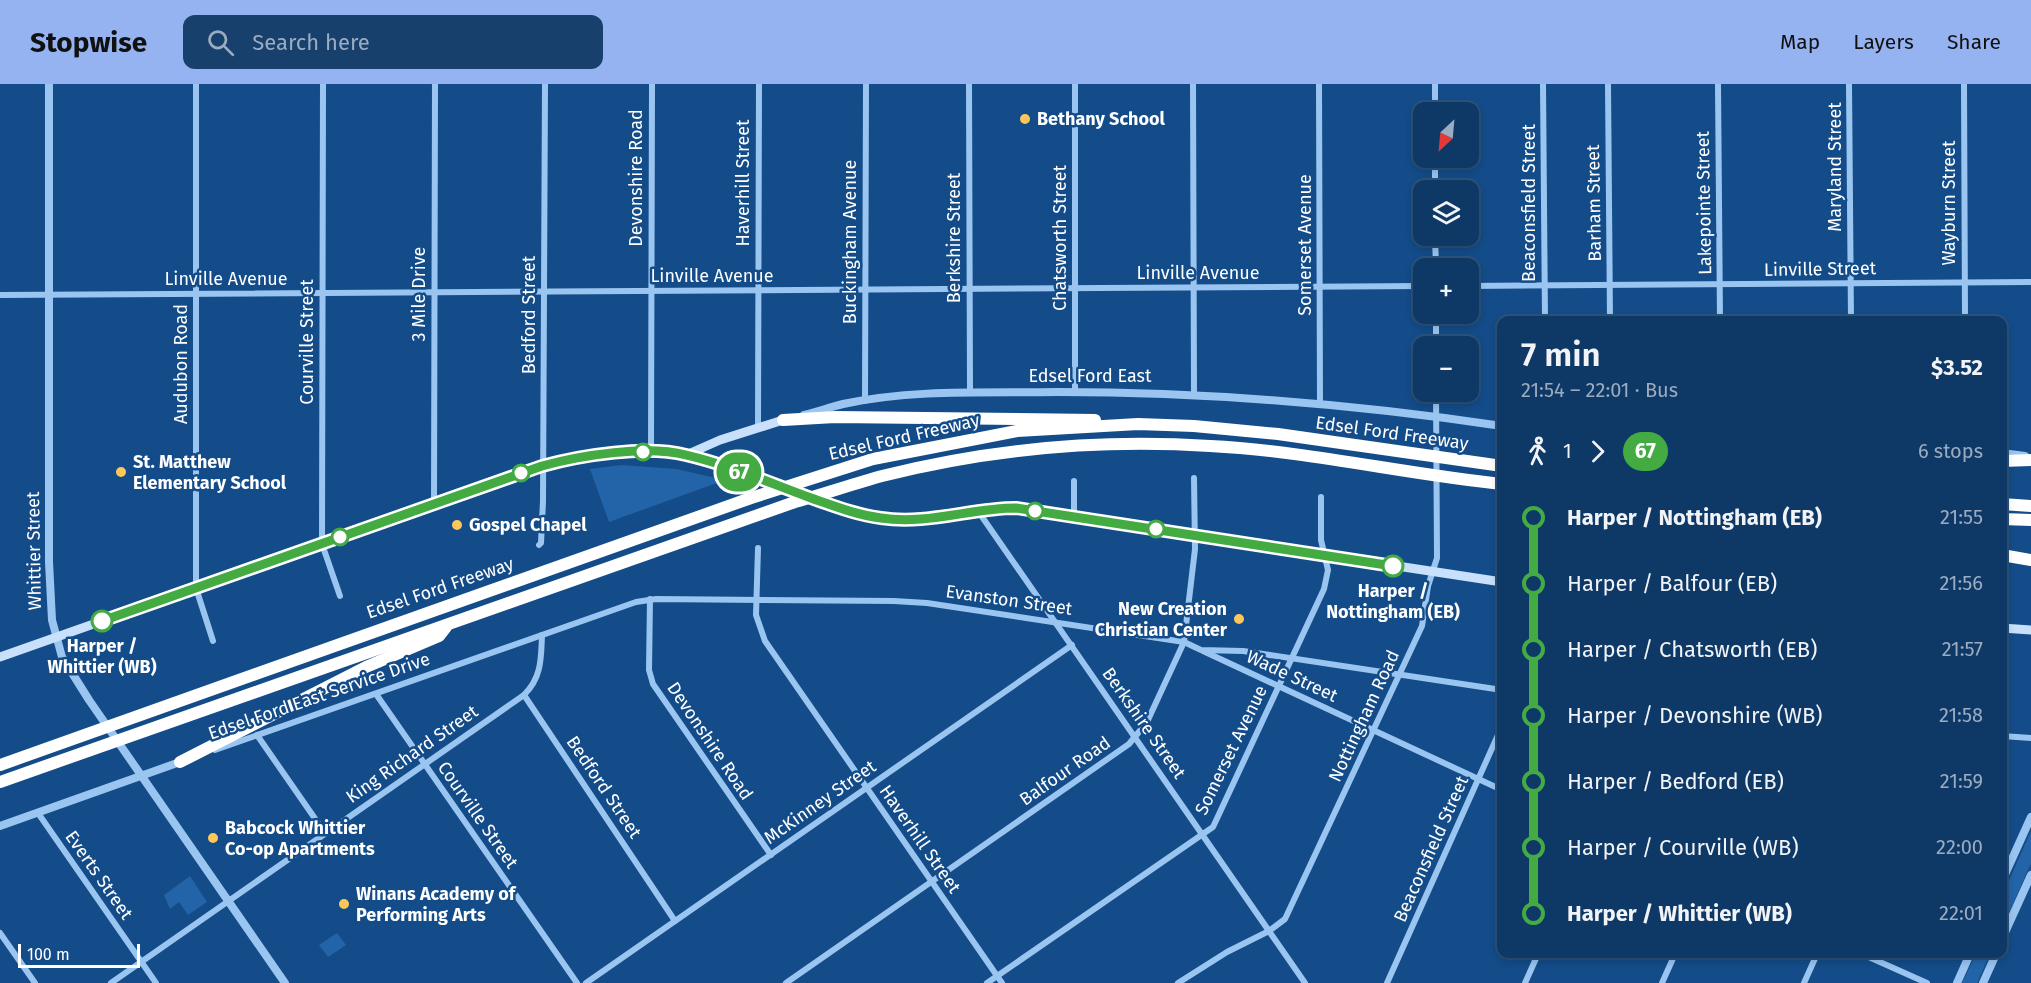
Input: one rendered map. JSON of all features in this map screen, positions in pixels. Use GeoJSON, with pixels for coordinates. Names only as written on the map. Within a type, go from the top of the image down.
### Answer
{"type":"FeatureCollection","features":[{"type":"Feature","properties":{"kind":"highway"},"geometry":{"type":"LineString","coordinates":[[783,420],[835,417],[998,417],[1091,419],[1138,424]]}},
{"type":"Feature","properties":{"kind":"highway","name":"Edsel Ford Freeway"},"geometry":{"type":"LineString","coordinates":[[0,765],[518,580],[828,472],[873,459],[1017,431],[1138,424],[1194,426],[1278,434],[1497,465]]}},
{"type":"Feature","properties":{"kind":"highway","name":"Edsel Ford Freeway"},"geometry":{"type":"LineString","coordinates":[[0,782],[795,502],[881,476],[947,462],[1004,453],[1110,444],[1211,446],[1291,454],[1497,483]]}},
{"type":"Feature","properties":{"kind":"highway"},"geometry":{"type":"LineString","coordinates":[[2007,460],[2031,458]]}},
{"type":"Feature","properties":{"kind":"highway"},"geometry":{"type":"LineString","coordinates":[[2007,504],[2031,506]]}},
{"type":"Feature","properties":{"kind":"highway"},"geometry":{"type":"LineString","coordinates":[[2007,519],[2031,520]]}},
{"type":"Feature","properties":{"kind":"highway"},"geometry":{"type":"LineString","coordinates":[[2007,556],[2031,560]]}},
{"type":"Feature","properties":{"kind":"highway"},"geometry":{"type":"LineString","coordinates":[[180,762],[366,667],[439,636],[448,624]]}},
{"type":"Feature","properties":{"kind":"main road","name":"Edsel Ford East"},"geometry":{"type":"LineString","coordinates":[[686,455],[758,427],[783,420]]}},
{"type":"Feature","properties":{"kind":"main road"},"geometry":{"type":"LineString","coordinates":[[0,657],[542,466],[597,454],[651,452],[686,455],[833,506],[859,514],[895,520],[924,519],[978,510],[1016,508],[1497,581]]}},
{"type":"Feature","properties":{"kind":"main road"},"geometry":{"type":"LineString","coordinates":[[2007,628],[2031,630]]}},
{"type":"Feature","properties":{"kind":"street","name":"Whittier Street"},"geometry":{"type":"LineString","coordinates":[[49,84],[49,562],[52,620],[62,657],[89,700],[285,983]]}},
{"type":"Feature","properties":{"kind":"street","name":"Audubon Road"},"geometry":{"type":"LineString","coordinates":[[196,84],[196,588],[213,641]]}},
{"type":"Feature","properties":{"kind":"street","name":"Courville Street"},"geometry":{"type":"LineString","coordinates":[[323,84],[322,544],[340,596]]}},
{"type":"Feature","properties":{"kind":"street","name":"3 Mile Drive"},"geometry":{"type":"LineString","coordinates":[[434,504],[435,84]]}},
{"type":"Feature","properties":{"kind":"street","name":"Bedford Street"},"geometry":{"type":"LineString","coordinates":[[539,545],[542,538],[544,84]]}},
{"type":"Feature","properties":{"kind":"street","name":"Devonshire Road"},"geometry":{"type":"LineString","coordinates":[[651,452],[652,84]]}},
{"type":"Feature","properties":{"kind":"street","name":"Haverhill Street"},"geometry":{"type":"LineString","coordinates":[[758,427],[759,84]]}},
{"type":"Feature","properties":{"kind":"street","name":"Buckingham Avenue"},"geometry":{"type":"LineString","coordinates":[[865,400],[866,84]]}},
{"type":"Feature","properties":{"kind":"street","name":"Berkshire Street"},"geometry":{"type":"LineString","coordinates":[[969,84],[970,393]]}},
{"type":"Feature","properties":{"kind":"street","name":"Chatsworth Street"},"geometry":{"type":"LineString","coordinates":[[1075,84],[1075,392]]}},
{"type":"Feature","properties":{"kind":"street"},"geometry":{"type":"LineString","coordinates":[[1193,84],[1194,394]]}},
{"type":"Feature","properties":{"kind":"street","name":"Somerset Avenue"},"geometry":{"type":"LineString","coordinates":[[1319,84],[1320,405]]}},
{"type":"Feature","properties":{"kind":"street"},"geometry":{"type":"LineString","coordinates":[[1435,84],[1435,102]]}},
{"type":"Feature","properties":{"kind":"street","name":"Beaconsfield Street"},"geometry":{"type":"LineString","coordinates":[[1543,84],[1545,316]]}},
{"type":"Feature","properties":{"kind":"street","name":"Barham Street"},"geometry":{"type":"LineString","coordinates":[[1608,84],[1610,316]]}},
{"type":"Feature","properties":{"kind":"street","name":"Lakepointe Street"},"geometry":{"type":"LineString","coordinates":[[1718,84],[1720,316]]}},
{"type":"Feature","properties":{"kind":"street","name":"Maryland Street"},"geometry":{"type":"LineString","coordinates":[[1849,84],[1851,316]]}},
{"type":"Feature","properties":{"kind":"street","name":"Wayburn Street"},"geometry":{"type":"LineString","coordinates":[[1964,84],[1965,316]]}},
{"type":"Feature","properties":{"kind":"street","name":"Linville Street"},"geometry":{"type":"LineString","coordinates":[[1610,286],[2031,282]]}},
{"type":"Feature","properties":{"kind":"street","name":"Linville Avenue"},"geometry":{"type":"LineString","coordinates":[[0,295],[1413,286]]}},
{"type":"Feature","properties":{"kind":"street"},"geometry":{"type":"LineString","coordinates":[[1479,286],[1610,286]]}},
{"type":"Feature","properties":{"kind":"street","name":"Edsel Ford East"},"geometry":{"type":"LineString","coordinates":[[783,420],[843,404],[919,394],[1075,392],[1194,394],[1437,417],[1497,425]]}},
{"type":"Feature","properties":{"kind":"street","name":"Nottingham Road"},"geometry":{"type":"LineString","coordinates":[[1178,983],[1227,952],[1269,931],[1285,919],[1422,626],[1428,585],[1434,573],[1437,558],[1436,402]]}},
{"type":"Feature","properties":{"kind":"street"},"geometry":{"type":"LineString","coordinates":[[2007,454],[2031,458]]}},
{"type":"Feature","properties":{"kind":"street","name":"Balfour Road"},"geometry":{"type":"LineString","coordinates":[[786,983],[1136,738],[1147,722],[1184,642],[1195,549],[1194,478]]}},
{"type":"Feature","properties":{"kind":"street"},"geometry":{"type":"LineString","coordinates":[[1074,482],[1074,517]]}},
{"type":"Feature","properties":{"kind":"street","name":"Somerset Avenue"},"geometry":{"type":"LineString","coordinates":[[987,983],[1213,827],[1324,588],[1328,570],[1321,540],[1321,497]]}},
{"type":"Feature","properties":{"kind":"street","name":"Berkshire Street"},"geometry":{"type":"LineString","coordinates":[[978,510],[1305,983]]}},
{"type":"Feature","properties":{"kind":"street","name":"Haverhill Street"},"geometry":{"type":"LineString","coordinates":[[758,548],[756,600],[758,622],[765,641],[1002,983]]}},
{"type":"Feature","properties":{"kind":"street","name":"Devonshire Road"},"geometry":{"type":"LineString","coordinates":[[650,599],[649,670],[653,684],[771,855]]}},
{"type":"Feature","properties":{"kind":"street","name":"Evanston Street"},"geometry":{"type":"LineString","coordinates":[[650,599],[927,603],[1184,642],[1201,650],[1243,651],[1497,689]]}},
{"type":"Feature","properties":{"kind":"street","name":"Edsel Ford East Service Drive"},"geometry":{"type":"LineString","coordinates":[[0,826],[650,599]]}},
{"type":"Feature","properties":{"kind":"street"},"geometry":{"type":"LineString","coordinates":[[524,695],[538,678],[541,668],[542,635]]}},
{"type":"Feature","properties":{"kind":"street","name":"McKinney Street"},"geometry":{"type":"LineString","coordinates":[[586,983],[1071,645]]}},
{"type":"Feature","properties":{"kind":"street","name":"Wade Street"},"geometry":{"type":"LineString","coordinates":[[1201,650],[1497,788]]}},
{"type":"Feature","properties":{"kind":"street","name":"Courville Street"},"geometry":{"type":"LineString","coordinates":[[376,694],[577,983]]}},
{"type":"Feature","properties":{"kind":"street","name":"Bedford Street"},"geometry":{"type":"LineString","coordinates":[[524,695],[675,921]]}},
{"type":"Feature","properties":{"kind":"street","name":"King Richard Street"},"geometry":{"type":"LineString","coordinates":[[111,983],[524,695]]}},
{"type":"Feature","properties":{"kind":"street"},"geometry":{"type":"LineString","coordinates":[[257,735],[325,833]]}},
{"type":"Feature","properties":{"kind":"street"},"geometry":{"type":"LineString","coordinates":[[2007,736],[2031,738]]}},
{"type":"Feature","properties":{"kind":"street","name":"Beaconsfield Street"},"geometry":{"type":"LineString","coordinates":[[1387,983],[1497,737]]}},
{"type":"Feature","properties":{"kind":"street","name":"Everts Street"},"geometry":{"type":"LineString","coordinates":[[38,813],[156,983]]}},
{"type":"Feature","properties":{"kind":"street"},"geometry":{"type":"LineString","coordinates":[[2007,870],[2031,817]]}},
{"type":"Feature","properties":{"kind":"street"},"geometry":{"type":"LineString","coordinates":[[2007,928],[2031,875]]}},
{"type":"Feature","properties":{"kind":"street"},"geometry":{"type":"LineString","coordinates":[[0,933],[35,983]]}},
{"type":"Feature","properties":{"kind":"street"},"geometry":{"type":"LineString","coordinates":[[1525,983],[1536,958]]}},
{"type":"Feature","properties":{"kind":"street"},"geometry":{"type":"LineString","coordinates":[[1662,983],[1673,958]]}},
{"type":"Feature","properties":{"kind":"street"},"geometry":{"type":"LineString","coordinates":[[1804,983],[1815,958]]}},
{"type":"Feature","properties":{"kind":"street"},"geometry":{"type":"LineString","coordinates":[[1871,958],[1927,983]]}},
{"type":"Feature","properties":{"kind":"street"},"geometry":{"type":"LineString","coordinates":[[1957,983],[1968,958]]}},
{"type":"Feature","properties":{"kind":"street"},"geometry":{"type":"LineString","coordinates":[[1983,983],[1994,958]]}},
{"type":"Feature","properties":{"kind":"shaded area"},"geometry":{"type":"Polygon","coordinates":[[[622,465],[676,469],[725,480],[609,522],[590,469],[622,465]]]}},
{"type":"Feature","properties":{"kind":"shaded area"},"geometry":{"type":"Polygon","coordinates":[[[2031,831],[2031,863],[2007,917],[2007,885],[2031,831]]]}},
{"type":"Feature","properties":{"kind":"shaded area"},"geometry":{"type":"Polygon","coordinates":[[[190,876],[207,902],[188,915],[179,902],[170,909],[164,895],[190,876]]]}},
{"type":"Feature","properties":{"kind":"shaded area"},"geometry":{"type":"Polygon","coordinates":[[[337,933],[346,945],[328,957],[319,945],[337,933]]]}},
{"type":"Feature","properties":{"kind":"shaded area"},"geometry":{"type":"Polygon","coordinates":[[[1974,958],[1988,958],[1977,983],[1962,983],[1974,958]]]}},
{"type":"Feature","properties":{"kind":"bus line","name":"67"},"geometry":{"type":"LineString","coordinates":[[102,621],[542,466],[568,459],[617,452],[686,455],[833,506],[878,518],[912,520],[987,509],[1016,508],[1393,566]]}},
{"type":"Feature","properties":{"kind":"place","name":"Bethany School"},"geometry":{"type":"Point","coordinates":[1025,119]}},
{"type":"Feature","properties":{"kind":"place","name":"St. Matthew Elementary School"},"geometry":{"type":"Point","coordinates":[121,472]}},
{"type":"Feature","properties":{"kind":"place","name":"Gospel Chapel"},"geometry":{"type":"Point","coordinates":[457,525]}},
{"type":"Feature","properties":{"kind":"place","name":"Harper / Nottingham (EB)"},"geometry":{"type":"Point","coordinates":[1393,566]}},
{"type":"Feature","properties":{"kind":"place","name":"New Creation Christian Center"},"geometry":{"type":"Point","coordinates":[1239,619]}},
{"type":"Feature","properties":{"kind":"place","name":"Harper / Whittier (WB)"},"geometry":{"type":"Point","coordinates":[102,621]}},
{"type":"Feature","properties":{"kind":"place","name":"Babcock Whittier Co-op Apartments"},"geometry":{"type":"Point","coordinates":[213,838]}},
{"type":"Feature","properties":{"kind":"place","name":"Winans Academy of Performing Arts"},"geometry":{"type":"Point","coordinates":[344,904]}}]}
